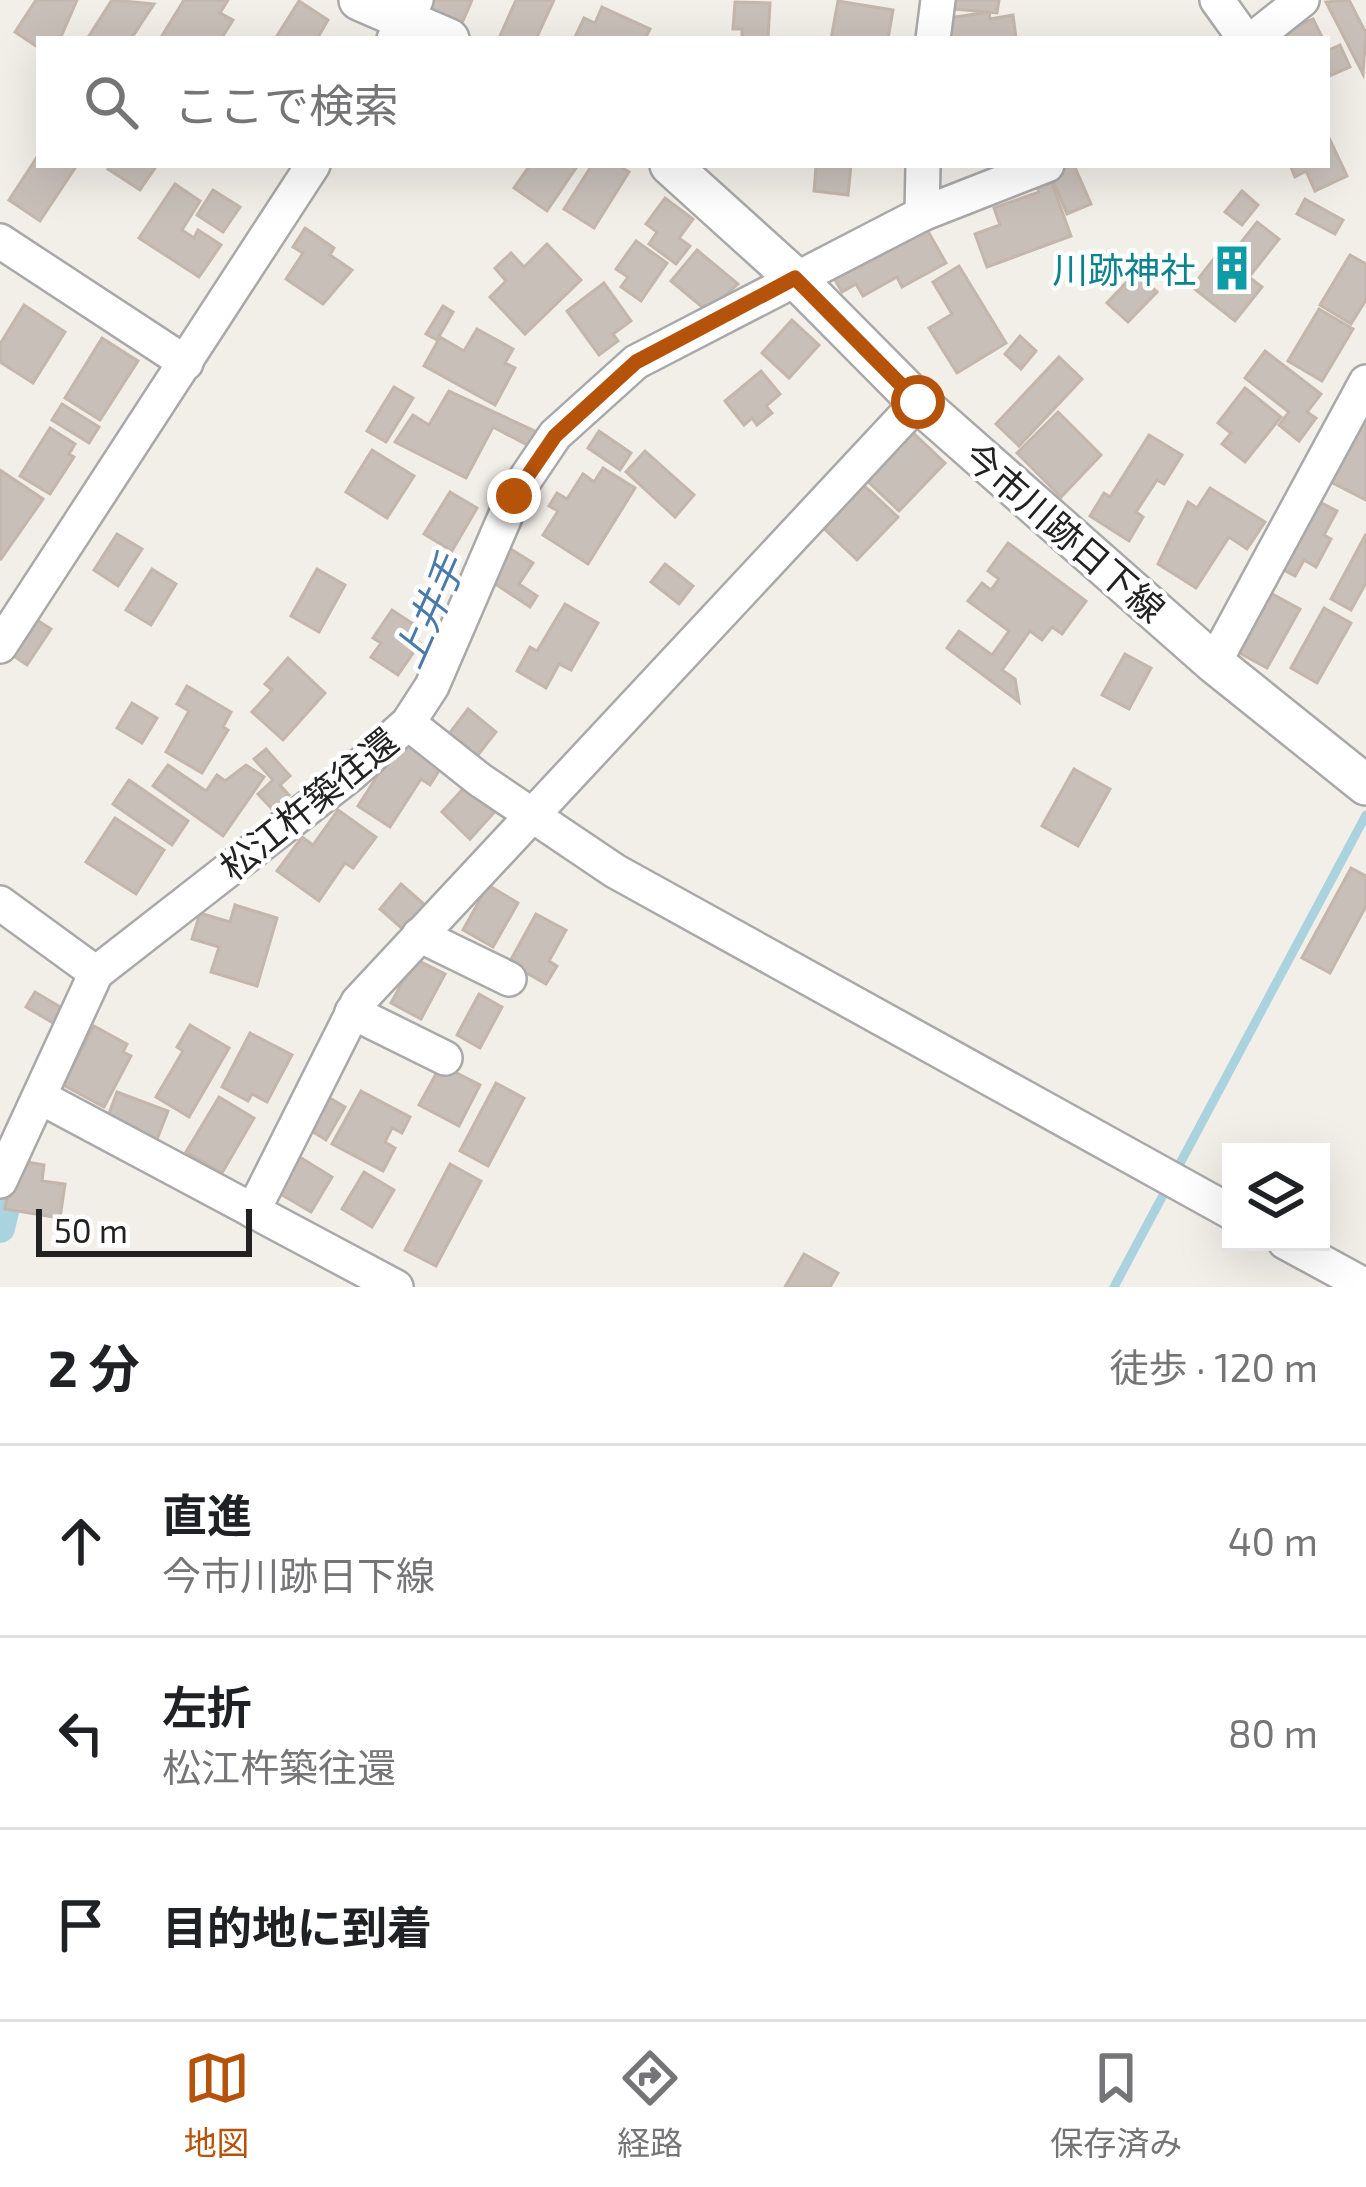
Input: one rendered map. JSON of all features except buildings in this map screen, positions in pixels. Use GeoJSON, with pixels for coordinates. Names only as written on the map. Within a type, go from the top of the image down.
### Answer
{"type":"FeatureCollection","features":[{"type":"Feature","properties":{"kind":"street"},"geometry":{"type":"LineString","coordinates":[[359,0],[442,36]]}},
{"type":"Feature","properties":{"kind":"street"},"geometry":{"type":"LineString","coordinates":[[933,36],[938,0]]}},
{"type":"Feature","properties":{"kind":"street"},"geometry":{"type":"LineString","coordinates":[[1217,0],[1247,36]]}},
{"type":"Feature","properties":{"kind":"street"},"geometry":{"type":"LineString","coordinates":[[1253,36],[1302,0]]}},
{"type":"Feature","properties":{"kind":"street"},"geometry":{"type":"LineString","coordinates":[[0,646],[312,168]]}},
{"type":"Feature","properties":{"kind":"street","name":"今市川跡日下線"},"geometry":{"type":"LineString","coordinates":[[673,168],[795,278],[918,402],[1214,663],[1366,785]]}},
{"type":"Feature","properties":{"kind":"street"},"geometry":{"type":"LineString","coordinates":[[922,214],[923,168]]}},
{"type":"Feature","properties":{"kind":"street","name":"松江杵築往還"},"geometry":{"type":"LineString","coordinates":[[0,1180],[96,973],[350,775],[408,723],[432,686],[514,496],[555,436],[636,362],[922,214],[1038,168]]}},
{"type":"Feature","properties":{"kind":"street"},"geometry":{"type":"LineString","coordinates":[[0,242],[186,363]]}},
{"type":"Feature","properties":{"kind":"street"},"geometry":{"type":"LineString","coordinates":[[1214,663],[1366,382]]}},
{"type":"Feature","properties":{"kind":"street"},"geometry":{"type":"LineString","coordinates":[[253,1211],[352,1012],[530,814],[918,402]]}},
{"type":"Feature","properties":{"kind":"street"},"geometry":{"type":"LineString","coordinates":[[408,723],[615,871],[1222,1207]]}},
{"type":"Feature","properties":{"kind":"street"},"geometry":{"type":"LineString","coordinates":[[0,904],[96,973]]}},
{"type":"Feature","properties":{"kind":"street"},"geometry":{"type":"LineString","coordinates":[[419,935],[508,979]]}},
{"type":"Feature","properties":{"kind":"street"},"geometry":{"type":"LineString","coordinates":[[352,1012],[445,1058]]}},
{"type":"Feature","properties":{"kind":"street"},"geometry":{"type":"LineString","coordinates":[[40,1096],[397,1287]]}},
{"type":"Feature","properties":{"kind":"street"},"geometry":{"type":"LineString","coordinates":[[1302,1251],[1366,1286]]}},
{"type":"Feature","properties":{"kind":"waterway"},"geometry":{"type":"LineString","coordinates":[[1114,1287],[1366,815]]}},
{"type":"Feature","properties":{"kind":"waterway","name":"上井手"},"geometry":{"type":"LineString","coordinates":[[0,1228],[16,1162]]}},
{"type":"Feature","properties":{"kind":"place","name":"川跡神社"},"geometry":{"type":"Point","coordinates":[1232,268]}},
{"type":"Feature","properties":{"kind":"route"},"geometry":{"type":"LineString","coordinates":[[514,496],[555,436],[636,362],[795,278],[918,402]]}}]}
